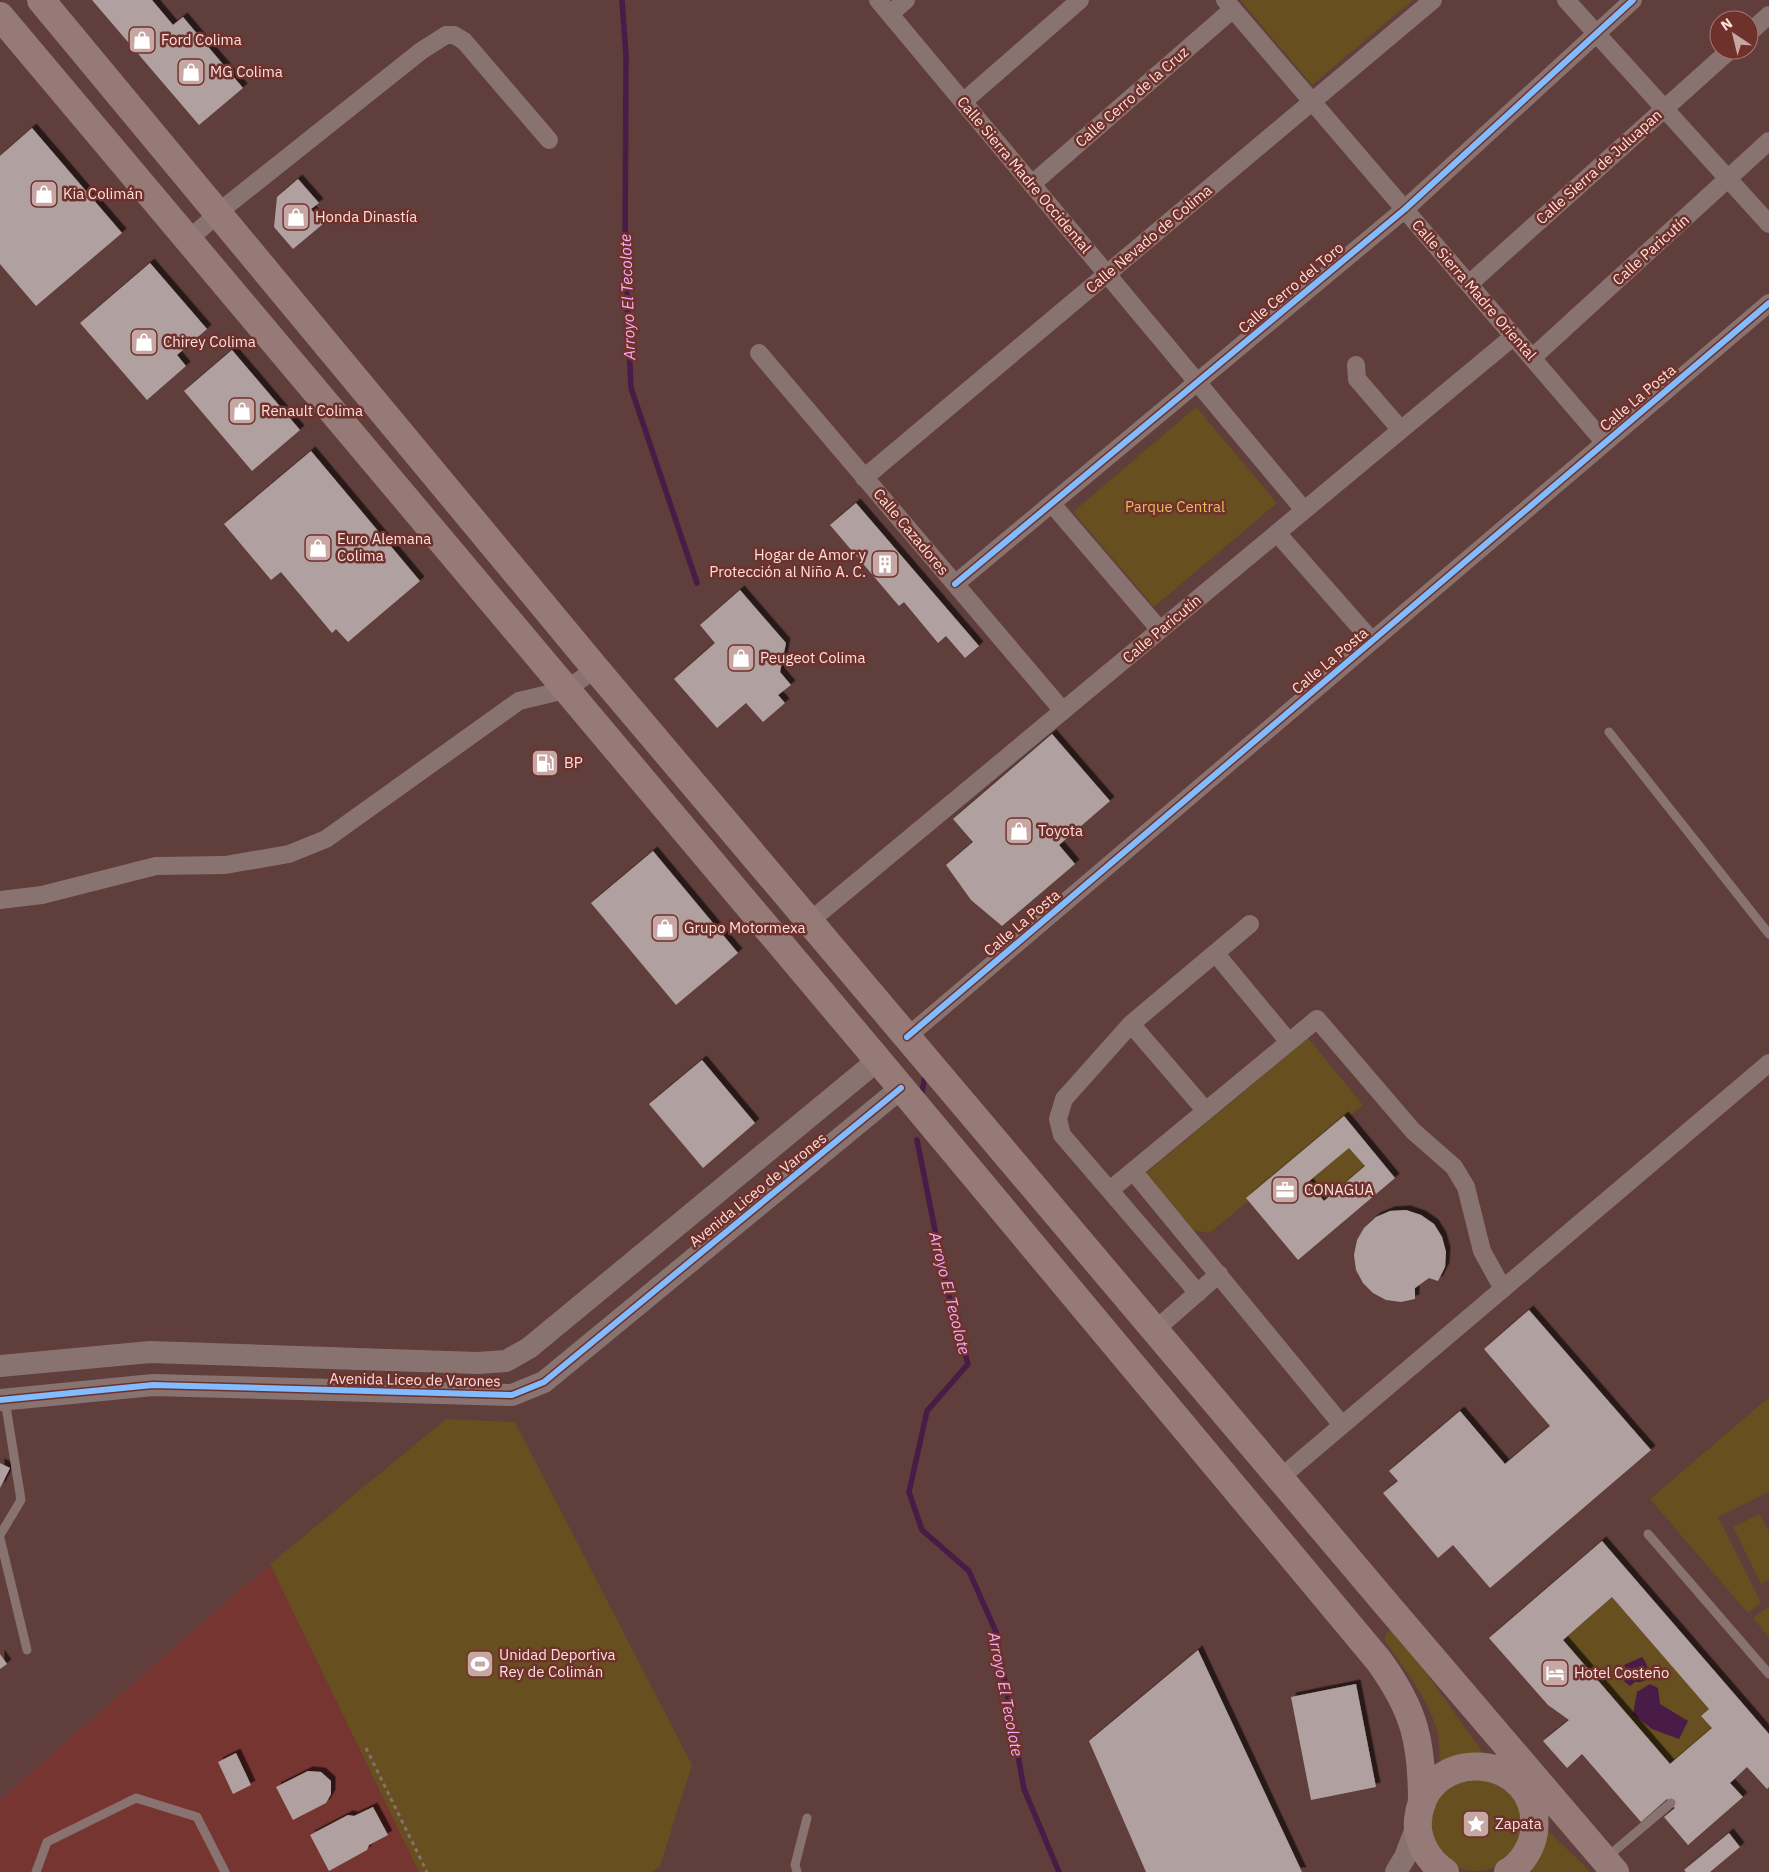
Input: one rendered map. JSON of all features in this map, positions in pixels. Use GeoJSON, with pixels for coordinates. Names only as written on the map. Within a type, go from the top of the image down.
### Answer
{"type":"FeatureCollection","features":[{"type":"Feature","properties":{"kind":"main road"},"geometry":{"type":"LineString","coordinates":[[41,0],[596,668],[1608,1868]]}},
{"type":"Feature","properties":{"kind":"main road"},"geometry":{"type":"LineString","coordinates":[[0,16],[952,1148],[1397,1685],[1410,1712],[1417,1734],[1422,1769],[1420,1840],[1427,1855],[1444,1872]]}},
{"type":"Feature","properties":{"kind":"main road"},"geometry":{"type":"LineString","coordinates":[[952,1148],[980,1124]]}},
{"type":"Feature","properties":{"kind":"main road"},"geometry":{"type":"LineString","coordinates":[[1355,1633],[1388,1606]]}},
{"type":"Feature","properties":{"kind":"main road"},"geometry":{"type":"LineString","coordinates":[[1410,1632],[1510,1775],[1522,1787],[1531,1803],[1535,1821],[1533,1839],[1525,1856],[1508,1872]]}},
{"type":"Feature","properties":{"kind":"main road"},"geometry":{"type":"LineString","coordinates":[[1420,1813],[1431,1788],[1443,1776],[1459,1768],[1476,1765],[1494,1768],[1510,1775]]}},
{"type":"Feature","properties":{"kind":"main road"},"geometry":{"type":"LineString","coordinates":[[1531,1803],[1608,1868]]}},
{"type":"Feature","properties":{"kind":"street","name":"Calle Sierra Madre Occidental"},"geometry":{"type":"LineString","coordinates":[[878,0],[1304,510]]}},
{"type":"Feature","properties":{"kind":"street"},"geometry":{"type":"LineString","coordinates":[[890,14],[906,0]]}},
{"type":"Feature","properties":{"kind":"street"},"geometry":{"type":"LineString","coordinates":[[963,102],[1080,0]]}},
{"type":"Feature","properties":{"kind":"street","name":"Calle Nevado de Colima"},"geometry":{"type":"LineString","coordinates":[[864,478],[1433,0]]}},
{"type":"Feature","properties":{"kind":"street"},"geometry":{"type":"LineString","coordinates":[[1566,0],[1769,224]]}},
{"type":"Feature","properties":{"kind":"street","name":"Calle Cerro del Toro"},"geometry":{"type":"LineString","coordinates":[[955,584],[1405,210],[1633,0]]}},
{"type":"Feature","properties":{"kind":"street","name":"Calle Sierra Madre Oriental"},"geometry":{"type":"LineString","coordinates":[[1229,5],[1605,443]]}},
{"type":"Feature","properties":{"kind":"street","name":"Calle Cerro de la Cruz"},"geometry":{"type":"LineString","coordinates":[[1032,184],[1229,5]]}},
{"type":"Feature","properties":{"kind":"street"},"geometry":{"type":"LineString","coordinates":[[1759,24],[1769,15]]}},
{"type":"Feature","properties":{"kind":"street"},"geometry":{"type":"LineString","coordinates":[[188,240],[421,50],[446,35],[454,35],[464,41],[549,140]]}},
{"type":"Feature","properties":{"kind":"street","name":"Calle Sierra de Juluapan"},"geometry":{"type":"LineString","coordinates":[[1469,284],[1719,60]]}},
{"type":"Feature","properties":{"kind":"street","name":"Calle Paricutín"},"geometry":{"type":"LineString","coordinates":[[1532,358],[1769,141]]}},
{"type":"Feature","properties":{"kind":"street","name":"Calle La Posta"},"geometry":{"type":"LineString","coordinates":[[907,1037],[1769,303]]}},
{"type":"Feature","properties":{"kind":"street","name":"Calle Paricutín"},"geometry":{"type":"LineString","coordinates":[[810,921],[1514,336]]}},
{"type":"Feature","properties":{"kind":"street","name":"Calle Cazadores"},"geometry":{"type":"LineString","coordinates":[[759,353],[1063,711]]}},
{"type":"Feature","properties":{"kind":"street"},"geometry":{"type":"LineString","coordinates":[[1356,365],[1357,379],[1401,430]]}},
{"type":"Feature","properties":{"kind":"street"},"geometry":{"type":"LineString","coordinates":[[1052,504],[1160,630]]}},
{"type":"Feature","properties":{"kind":"street"},"geometry":{"type":"LineString","coordinates":[[1277,533],[1372,641]]}},
{"type":"Feature","properties":{"kind":"street"},"geometry":{"type":"LineString","coordinates":[[0,900],[42,895],[156,866],[225,866],[289,854],[326,839],[519,701],[565,690],[596,668]]}},
{"type":"Feature","properties":{"kind":"street"},"geometry":{"type":"LineString","coordinates":[[1198,1293],[1062,1135],[1058,1119],[1064,1099],[1131,1024],[1250,924]]}},
{"type":"Feature","properties":{"kind":"street"},"geometry":{"type":"LineString","coordinates":[[1216,954],[1288,1042]]}},
{"type":"Feature","properties":{"kind":"street"},"geometry":{"type":"LineString","coordinates":[[1110,1190],[1317,1019],[1413,1131],[1454,1167],[1466,1186],[1482,1252],[1502,1289]]}},
{"type":"Feature","properties":{"kind":"street"},"geometry":{"type":"LineString","coordinates":[[1131,1024],[1206,1111]]}},
{"type":"Feature","properties":{"kind":"street","name":"Avenida Liceo de Varones"},"geometry":{"type":"LineString","coordinates":[[0,1366],[150,1352],[478,1363],[506,1361],[529,1348],[878,1060]]}},
{"type":"Feature","properties":{"kind":"street"},"geometry":{"type":"LineString","coordinates":[[1280,1478],[1769,1063]]}},
{"type":"Feature","properties":{"kind":"street","name":"Avenida Liceo de Varones"},"geometry":{"type":"LineString","coordinates":[[2,1400],[152,1385],[512,1395],[544,1382],[901,1088]]}},
{"type":"Feature","properties":{"kind":"street"},"geometry":{"type":"LineString","coordinates":[[1133,1171],[1342,1425]]}},
{"type":"Feature","properties":{"kind":"street"},"geometry":{"type":"LineString","coordinates":[[1155,1330],[1219,1274]]}},
{"type":"Feature","properties":{"kind":"street"},"geometry":{"type":"LineString","coordinates":[[476,1395],[478,1363]]}},
{"type":"Feature","properties":{"kind":"street"},"geometry":{"type":"LineString","coordinates":[[1396,1872],[1405,1857],[1420,1813]]}},
{"type":"Feature","properties":{"kind":"lane"},"geometry":{"type":"LineString","coordinates":[[1609,732],[1769,934]]}},
{"type":"Feature","properties":{"kind":"lane"},"geometry":{"type":"LineString","coordinates":[[2,1400],[21,1500],[0,1537],[27,1650]]}},
{"type":"Feature","properties":{"kind":"lane"},"geometry":{"type":"LineString","coordinates":[[1648,1534],[1769,1674]]}},
{"type":"Feature","properties":{"kind":"lane"},"geometry":{"type":"LineString","coordinates":[[36,1872],[47,1842],[136,1798],[196,1817],[225,1872]]}},
{"type":"Feature","properties":{"kind":"lane"},"geometry":{"type":"LineString","coordinates":[[1608,1868],[1671,1803]]}},
{"type":"Feature","properties":{"kind":"lane"},"geometry":{"type":"LineString","coordinates":[[797,1872],[794,1865],[807,1818]]}},
{"type":"Feature","properties":{"kind":"path"},"geometry":{"type":"LineString","coordinates":[[366,1748],[427,1872]]}},
{"type":"Feature","properties":{"kind":"shaded area"},"geometry":{"type":"Polygon","coordinates":[[[270,1564],[419,1872],[0,1872],[0,1799],[270,1564]]]}},
{"type":"Feature","properties":{"kind":"shaded area"},"geometry":{"type":"Polygon","coordinates":[[[1642,1657],[1647,1665],[1648,1678],[1641,1682],[1635,1682],[1630,1686],[1624,1681],[1627,1671],[1624,1665],[1642,1657]]]}},
{"type":"Feature","properties":{"kind":"shaded area"},"geometry":{"type":"Polygon","coordinates":[[[1650,1684],[1658,1688],[1660,1704],[1688,1721],[1679,1739],[1652,1729],[1633,1714],[1637,1692],[1650,1684]]]}},
{"type":"Feature","properties":{"kind":"green space"},"geometry":{"type":"Polygon","coordinates":[[[1240,0],[1413,0],[1312,85],[1240,0]]]}},
{"type":"Feature","properties":{"kind":"green space","name":"Parque Central"},"geometry":{"type":"Polygon","coordinates":[[[1196,407],[1277,503],[1154,607],[1073,512],[1196,407]]]}},
{"type":"Feature","properties":{"kind":"green space"},"geometry":{"type":"Polygon","coordinates":[[[1308,1038],[1363,1105],[1210,1233],[1193,1230],[1146,1173],[1308,1038]]]}},
{"type":"Feature","properties":{"kind":"green space"},"geometry":{"type":"Polygon","coordinates":[[[1349,1148],[1365,1166],[1324,1201],[1308,1182],[1349,1148]]]}},
{"type":"Feature","properties":{"kind":"green space"},"geometry":{"type":"Polygon","coordinates":[[[1769,1397],[1769,1492],[1718,1517],[1761,1603],[1748,1613],[1650,1499],[1769,1397]]]}},
{"type":"Feature","properties":{"kind":"green space","name":"Unidad Deportiva Rey de Colimán"},"geometry":{"type":"Polygon","coordinates":[[[446,1419],[515,1422],[692,1765],[660,1866],[652,1872],[419,1872],[270,1564],[446,1419]]]}},
{"type":"Feature","properties":{"kind":"green space"},"geometry":{"type":"Polygon","coordinates":[[[1760,1514],[1769,1532],[1769,1580],[1761,1584],[1733,1527],[1760,1514]]]}},
{"type":"Feature","properties":{"kind":"green space"},"geometry":{"type":"Polygon","coordinates":[[[1612,1597],[1709,1709],[1701,1716],[1712,1728],[1670,1764],[1563,1640],[1612,1597]]]}},
{"type":"Feature","properties":{"kind":"green space"},"geometry":{"type":"Polygon","coordinates":[[[1769,1606],[1769,1638],[1753,1618],[1769,1606]]]}},
{"type":"Feature","properties":{"kind":"green space"},"geometry":{"type":"Polygon","coordinates":[[[1392,1630],[1398,1633],[1486,1757],[1440,1766],[1438,1735],[1428,1707],[1386,1642],[1386,1635],[1392,1630]]]}},
{"type":"Feature","properties":{"kind":"green space"},"geometry":{"type":"Polygon","coordinates":[[[1476,1779],[1494,1783],[1508,1793],[1518,1807],[1522,1825],[1518,1843],[1508,1857],[1494,1867],[1476,1871],[1458,1867],[1444,1857],[1434,1843],[1430,1825],[1434,1807],[1444,1793],[1458,1783],[1476,1779]]]}},
{"type":"Feature","properties":{"kind":"green space"},"geometry":{"type":"Polygon","coordinates":[[[1543,1826],[1591,1872],[1533,1872],[1526,1869],[1543,1826]]]}},
{"type":"Feature","properties":{"kind":"building","name":"MG Colima"},"geometry":{"type":"Polygon","coordinates":[[[92,0],[152,0],[173,25],[183,17],[243,88],[199,125],[92,0]]]}},
{"type":"Feature","properties":{"kind":"building","name":"Kia Colimán"},"geometry":{"type":"Polygon","coordinates":[[[32,128],[122,233],[36,306],[0,264],[0,156],[32,128]]]}},
{"type":"Feature","properties":{"kind":"building","name":"Honda Dinastía"},"geometry":{"type":"Polygon","coordinates":[[[298,179],[319,203],[311,209],[323,224],[293,249],[274,227],[277,197],[298,179]]]}},
{"type":"Feature","properties":{"kind":"building","name":"Chirey Colima"},"geometry":{"type":"Polygon","coordinates":[[[150,263],[207,329],[177,355],[186,366],[147,400],[80,323],[150,263]]]}},
{"type":"Feature","properties":{"kind":"building","name":"Renault Colima"},"geometry":{"type":"Polygon","coordinates":[[[232,350],[300,430],[252,471],[184,391],[232,350]]]}},
{"type":"Feature","properties":{"kind":"building","name":"Euro Alemana Colima"},"geometry":{"type":"Polygon","coordinates":[[[311,451],[420,581],[348,642],[336,629],[332,633],[281,572],[271,580],[224,524],[311,451]]]}},
{"type":"Feature","properties":{"kind":"building","name":"Hogar de Amor y Protección al Niño A. C."},"geometry":{"type":"Polygon","coordinates":[[[856,503],[979,646],[965,658],[946,636],[938,643],[904,602],[899,606],[830,525],[856,503]]]}},
{"type":"Feature","properties":{"kind":"building","name":"Peugeot Colima"},"geometry":{"type":"Polygon","coordinates":[[[740,590],[786,643],[780,672],[791,685],[778,695],[785,703],[763,722],[746,703],[717,728],[674,679],[715,643],[700,625],[740,590]]]}},
{"type":"Feature","properties":{"kind":"building","name":"Toyota"},"geometry":{"type":"Polygon","coordinates":[[[1052,734],[1110,801],[1059,845],[1075,864],[1002,926],[971,900],[946,865],[973,842],[953,819],[1052,734]]]}},
{"type":"Feature","properties":{"kind":"building","name":"Grupo Motormexa"},"geometry":{"type":"Polygon","coordinates":[[[653,851],[738,953],[676,1005],[591,903],[653,851]]]}},
{"type":"Feature","properties":{"kind":"building"},"geometry":{"type":"Polygon","coordinates":[[[702,1060],[755,1123],[703,1168],[649,1104],[702,1060]]]}},
{"type":"Feature","properties":{"kind":"building","name":"CONAGUA"},"geometry":{"type":"Polygon","coordinates":[[[1344,1116],[1395,1178],[1298,1260],[1246,1198],[1344,1116]],[[1349,1148],[1308,1182],[1324,1201],[1365,1166],[1349,1148]]]}},
{"type":"Feature","properties":{"kind":"building"},"geometry":{"type":"Polygon","coordinates":[[[1406,1210],[1421,1215],[1434,1224],[1442,1237],[1446,1252],[1445,1267],[1438,1281],[1429,1278],[1415,1288],[1415,1299],[1401,1302],[1386,1300],[1373,1293],[1363,1283],[1356,1270],[1354,1255],[1357,1240],[1364,1228],[1376,1217],[1390,1211],[1406,1210]]]}},
{"type":"Feature","properties":{"kind":"building"},"geometry":{"type":"Polygon","coordinates":[[[1529,1310],[1651,1450],[1490,1588],[1453,1545],[1438,1558],[1383,1493],[1398,1481],[1389,1471],[1460,1411],[1505,1464],[1550,1426],[1484,1349],[1529,1310]]]}},
{"type":"Feature","properties":{"kind":"building"},"geometry":{"type":"Polygon","coordinates":[[[0,1463],[10,1468],[0,1488],[0,1463]]]}},
{"type":"Feature","properties":{"kind":"building","name":"Hotel Costeño"},"geometry":{"type":"Polygon","coordinates":[[[1602,1541],[1769,1734],[1769,1787],[1767,1789],[1747,1767],[1730,1783],[1743,1797],[1688,1845],[1664,1817],[1675,1808],[1667,1799],[1641,1822],[1582,1754],[1567,1768],[1543,1741],[1569,1720],[1548,1705],[1489,1638],[1602,1541]],[[1612,1597],[1563,1640],[1670,1764],[1712,1728],[1701,1716],[1709,1709],[1612,1597]]]}},
{"type":"Feature","properties":{"kind":"building"},"geometry":{"type":"Polygon","coordinates":[[[1198,1650],[1302,1872],[1146,1872],[1089,1741],[1198,1650]]]}},
{"type":"Feature","properties":{"kind":"building"},"geometry":{"type":"Polygon","coordinates":[[[0,1654],[7,1664],[0,1669],[0,1654]]]}},
{"type":"Feature","properties":{"kind":"building"},"geometry":{"type":"Polygon","coordinates":[[[1356,1684],[1376,1787],[1311,1800],[1291,1697],[1356,1684]]]}},
{"type":"Feature","properties":{"kind":"building"},"geometry":{"type":"Polygon","coordinates":[[[236,1753],[251,1785],[233,1794],[218,1762],[236,1753]]]}},
{"type":"Feature","properties":{"kind":"building"},"geometry":{"type":"Polygon","coordinates":[[[308,1771],[321,1772],[331,1781],[331,1794],[326,1803],[293,1820],[276,1787],[308,1771]]]}},
{"type":"Feature","properties":{"kind":"building"},"geometry":{"type":"Polygon","coordinates":[[[373,1807],[388,1835],[369,1845],[367,1850],[329,1871],[310,1835],[348,1815],[354,1816],[373,1807]]]}},
{"type":"Feature","properties":{"kind":"building"},"geometry":{"type":"Polygon","coordinates":[[[1729,1833],[1740,1847],[1710,1872],[1686,1872],[1684,1870],[1729,1833]]]}},
{"type":"Feature","properties":{"kind":"waterway","name":"Arroyo El Tecolote"},"geometry":{"type":"LineString","coordinates":[[622,0],[626,55],[625,253],[631,388],[697,583]]}},
{"type":"Feature","properties":{"kind":"waterway","name":"Arroyo El Tecolote"},"geometry":{"type":"LineString","coordinates":[[921,1096],[925,1076]]}},
{"type":"Feature","properties":{"kind":"waterway","name":"Arroyo El Tecolote"},"geometry":{"type":"LineString","coordinates":[[917,1140],[946,1285],[968,1364],[927,1411],[909,1492],[922,1530],[969,1571],[996,1632],[1024,1789],[1059,1872]]}},
{"type":"Feature","properties":{"kind":"cycle path"},"geometry":{"type":"LineString","coordinates":[[955,584],[1405,209],[1633,0]]}},
{"type":"Feature","properties":{"kind":"cycle path"},"geometry":{"type":"LineString","coordinates":[[907,1037],[1769,303]]}},
{"type":"Feature","properties":{"kind":"cycle path"},"geometry":{"type":"LineString","coordinates":[[0,1400],[153,1385],[512,1395],[544,1382],[901,1088]]}},
{"type":"Feature","properties":{"kind":"place","name":"Ford Colima"},"geometry":{"type":"Point","coordinates":[142,40]}},
{"type":"Feature","properties":{"kind":"place","name":"MG Colima"},"geometry":{"type":"Point","coordinates":[191,72]}},
{"type":"Feature","properties":{"kind":"place","name":"Kia Colimán"},"geometry":{"type":"Point","coordinates":[44,194]}},
{"type":"Feature","properties":{"kind":"place","name":"Honda Dinastía"},"geometry":{"type":"Point","coordinates":[296,217]}},
{"type":"Feature","properties":{"kind":"place","name":"Chirey Colima"},"geometry":{"type":"Point","coordinates":[144,342]}},
{"type":"Feature","properties":{"kind":"place","name":"Renault Colima"},"geometry":{"type":"Point","coordinates":[242,411]}},
{"type":"Feature","properties":{"kind":"place","name":"Euro Alemana Colima"},"geometry":{"type":"Point","coordinates":[318,548]}},
{"type":"Feature","properties":{"kind":"place","name":"Hogar de Amor y Protección al Niño A. C."},"geometry":{"type":"Point","coordinates":[885,564]}},
{"type":"Feature","properties":{"kind":"place","name":"Peugeot Colima"},"geometry":{"type":"Point","coordinates":[741,658]}},
{"type":"Feature","properties":{"kind":"place","name":"BP"},"geometry":{"type":"Point","coordinates":[545,763]}},
{"type":"Feature","properties":{"kind":"place","name":"Toyota"},"geometry":{"type":"Point","coordinates":[1019,831]}},
{"type":"Feature","properties":{"kind":"place","name":"Grupo Motormexa"},"geometry":{"type":"Point","coordinates":[665,928]}},
{"type":"Feature","properties":{"kind":"place","name":"CONAGUA"},"geometry":{"type":"Point","coordinates":[1285,1190]}},
{"type":"Feature","properties":{"kind":"place","name":"Unidad Deportiva Rey de Colimán"},"geometry":{"type":"Point","coordinates":[480,1664]}},
{"type":"Feature","properties":{"kind":"place","name":"Hotel Costeño"},"geometry":{"type":"Point","coordinates":[1555,1673]}},
{"type":"Feature","properties":{"kind":"place","name":"Zapata"},"geometry":{"type":"Point","coordinates":[1476,1824]}}]}
